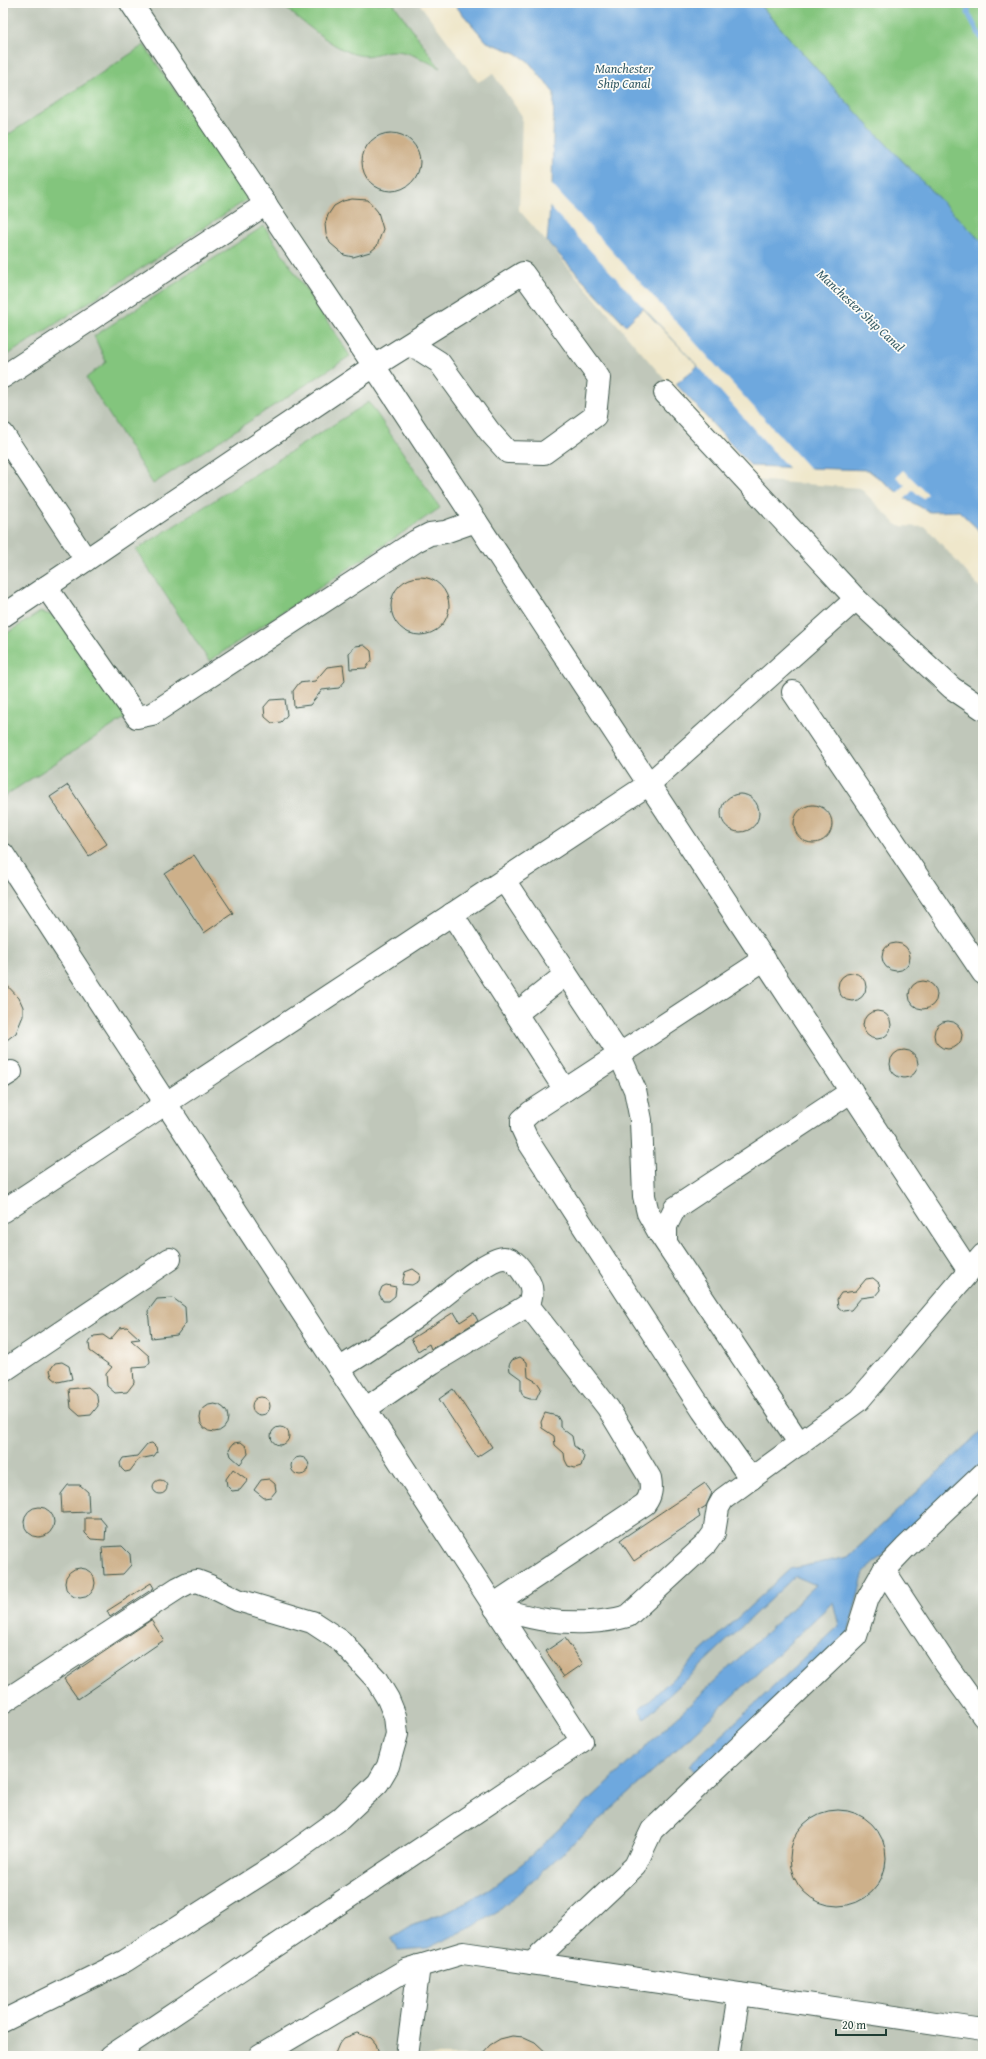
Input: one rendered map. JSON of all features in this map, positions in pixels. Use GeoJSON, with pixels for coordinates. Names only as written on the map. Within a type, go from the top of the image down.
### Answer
{"type":"FeatureCollection","features":[{"type":"Feature","properties":{"kind":"lane"},"geometry":{"type":"LineString","coordinates":[[130,3],[374,366],[969,1271]]}},
{"type":"Feature","properties":{"kind":"lane"},"geometry":{"type":"LineString","coordinates":[[3,377],[266,204]]}},
{"type":"Feature","properties":{"kind":"lane"},"geometry":{"type":"LineString","coordinates":[[3,616],[374,366],[523,273],[599,378],[594,416],[544,453],[508,452],[489,431],[439,362],[418,348],[407,346]]}},
{"type":"Feature","properties":{"kind":"lane"},"geometry":{"type":"LineString","coordinates":[[665,393],[856,599],[952,688],[983,709]]}},
{"type":"Feature","properties":{"kind":"lane"},"geometry":{"type":"LineString","coordinates":[[3,434],[86,560]]}},
{"type":"Feature","properties":{"kind":"lane"},"geometry":{"type":"LineString","coordinates":[[46,587],[137,717],[152,714],[416,541],[430,534],[445,532],[476,521]]}},
{"type":"Feature","properties":{"kind":"lane"},"geometry":{"type":"LineString","coordinates":[[3,1211],[649,784],[856,599]]}},
{"type":"Feature","properties":{"kind":"lane"},"geometry":{"type":"LineString","coordinates":[[792,692],[983,973]]}},
{"type":"Feature","properties":{"kind":"lane"},"geometry":{"type":"LineString","coordinates":[[3,854],[582,1741],[111,2056]]}},
{"type":"Feature","properties":{"kind":"lane"},"geometry":{"type":"LineString","coordinates":[[504,880],[620,1054],[634,1090],[641,1120],[644,1196],[648,1213],[800,1444]]}},
{"type":"Feature","properties":{"kind":"lane"},"geometry":{"type":"LineString","coordinates":[[452,914],[565,1090]]}},
{"type":"Feature","properties":{"kind":"lane"},"geometry":{"type":"LineString","coordinates":[[751,1479],[703,1411],[528,1140],[522,1128],[522,1120],[531,1112],[765,959]]}},
{"type":"Feature","properties":{"kind":"lane"},"geometry":{"type":"LineString","coordinates":[[516,1014],[566,974]]}},
{"type":"Feature","properties":{"kind":"lane"},"geometry":{"type":"LineString","coordinates":[[666,1242],[666,1226],[676,1208],[852,1091]]}},
{"type":"Feature","properties":{"kind":"lane"},"geometry":{"type":"LineString","coordinates":[[494,1606],[546,1620],[592,1622],[612,1620],[628,1616],[706,1544],[714,1533],[718,1508],[723,1499],[859,1400],[983,1254]]}},
{"type":"Feature","properties":{"kind":"lane"},"geometry":{"type":"LineString","coordinates":[[339,1369],[423,1312],[467,1278],[502,1258],[510,1259],[519,1267],[529,1281],[532,1294],[528,1305],[432,1363],[365,1409]]}},
{"type":"Feature","properties":{"kind":"lane"},"geometry":{"type":"LineString","coordinates":[[3,1371],[170,1259]]}},
{"type":"Feature","properties":{"kind":"lane"},"geometry":{"type":"LineString","coordinates":[[494,1606],[644,1504],[650,1498],[652,1488],[650,1478],[608,1408],[528,1305]]}},
{"type":"Feature","properties":{"kind":"lane"},"geometry":{"type":"LineString","coordinates":[[532,1963],[635,1866],[652,1830],[856,1636],[868,1598],[884,1570],[983,1474]]}},
{"type":"Feature","properties":{"kind":"lane"},"geometry":{"type":"LineString","coordinates":[[884,1570],[945,1663],[983,1716]]}},
{"type":"Feature","properties":{"kind":"lane"},"geometry":{"type":"LineString","coordinates":[[3,1702],[178,1588],[188,1583],[197,1581],[238,1600],[312,1622],[341,1641],[376,1679],[388,1699],[395,1716],[397,1734],[388,1766],[378,1783],[329,1828],[283,1860],[125,1961],[3,2021]]}},
{"type":"Feature","properties":{"kind":"lane"},"geometry":{"type":"LineString","coordinates":[[260,2056],[406,1970],[463,1953],[983,2030]]}},
{"type":"Feature","properties":{"kind":"lane"},"geometry":{"type":"LineString","coordinates":[[407,2056],[419,1966]]}},
{"type":"Feature","properties":{"kind":"lane"},"geometry":{"type":"LineString","coordinates":[[729,2056],[739,1994]]}},
{"type":"Feature","properties":{"kind":"shaded area"},"geometry":{"type":"Polygon","coordinates":[[[3,3],[419,3],[478,82],[493,74],[522,116],[519,210],[751,480],[860,488],[898,526],[926,527],[983,591],[983,2056],[3,2056],[3,3]]]}},
{"type":"Feature","properties":{"kind":"green space"},"geometry":{"type":"Polygon","coordinates":[[[279,3],[393,3],[440,68],[417,56],[404,52],[391,51],[363,56],[349,52],[328,41],[279,3]]]}},
{"type":"Feature","properties":{"kind":"green space"},"geometry":{"type":"Polygon","coordinates":[[[759,3],[983,3],[983,243],[868,125],[759,3]]]}},
{"type":"Feature","properties":{"kind":"green space"},"geometry":{"type":"Polygon","coordinates":[[[144,45],[248,199],[3,358],[3,138],[144,45]]]}},
{"type":"Feature","properties":{"kind":"green space"},"geometry":{"type":"Polygon","coordinates":[[[264,226],[350,356],[153,484],[86,378],[106,362],[94,336],[264,226]]]}},
{"type":"Feature","properties":{"kind":"green space"},"geometry":{"type":"Polygon","coordinates":[[[369,402],[440,508],[209,661],[136,550],[369,402]]]}},
{"type":"Feature","properties":{"kind":"green space"},"geometry":{"type":"Polygon","coordinates":[[[40,612],[63,618],[128,716],[3,797],[3,636],[40,612]]]}},
{"type":"Feature","properties":{"kind":"water","name":"Manchester Ship Canal"},"geometry":{"type":"Polygon","coordinates":[[[453,3],[759,3],[868,125],[983,243],[983,534],[959,511],[930,512],[909,501],[868,470],[751,466],[676,384],[698,366],[643,308],[626,325],[547,242],[552,185],[554,93],[528,61],[516,53],[487,42],[453,3]]]}},
{"type":"Feature","properties":{"kind":"water"},"geometry":{"type":"Polygon","coordinates":[[[983,1430],[983,1461],[864,1572],[848,1633],[697,1774],[689,1765],[839,1626],[833,1602],[675,1751],[501,1909],[474,1926],[428,1948],[398,1950],[391,1939],[412,1926],[452,1910],[490,1888],[523,1863],[816,1585],[795,1576],[645,1718],[639,1710],[790,1569],[848,1557],[983,1430]]]}},
{"type":"Feature","properties":{"kind":"pier"},"geometry":{"type":"Polygon","coordinates":[[[552,185],[811,470],[789,469],[698,366],[548,205],[550,187],[552,185]]]}},
{"type":"Feature","properties":{"kind":"pier"},"geometry":{"type":"Polygon","coordinates":[[[903,470],[928,494],[923,499],[913,490],[904,500],[896,494],[905,485],[896,477],[903,470]]]}},
{"type":"Feature","properties":{"kind":"building"},"geometry":{"type":"Polygon","coordinates":[[[391,133],[402,135],[415,146],[418,151],[420,162],[418,173],[407,186],[402,189],[391,191],[380,189],[367,178],[364,173],[362,162],[364,151],[375,138],[380,135],[391,133]]]}},
{"type":"Feature","properties":{"kind":"building"},"geometry":{"type":"Polygon","coordinates":[[[352,199],[368,200],[378,212],[383,229],[377,246],[370,252],[353,257],[344,255],[330,243],[326,234],[325,224],[328,215],[334,206],[343,201],[352,199]]]}},
{"type":"Feature","properties":{"kind":"building"},"geometry":{"type":"Polygon","coordinates":[[[414,577],[426,577],[441,585],[449,600],[449,612],[441,627],[426,635],[414,635],[399,627],[391,612],[391,600],[399,585],[414,577]]]}},
{"type":"Feature","properties":{"kind":"building"},"geometry":{"type":"Polygon","coordinates":[[[364,645],[371,651],[372,660],[366,668],[350,669],[349,653],[355,646],[364,645]]]}},
{"type":"Feature","properties":{"kind":"building"},"geometry":{"type":"Polygon","coordinates":[[[343,665],[345,681],[339,688],[322,690],[310,705],[294,707],[293,691],[299,683],[315,681],[327,667],[343,665]]]}},
{"type":"Feature","properties":{"kind":"building"},"geometry":{"type":"Polygon","coordinates":[[[285,699],[287,715],[281,722],[272,723],[265,717],[264,707],[270,700],[285,699]]]}},
{"type":"Feature","properties":{"kind":"building"},"geometry":{"type":"Polygon","coordinates":[[[68,785],[107,844],[89,856],[50,797],[68,785]]]}},
{"type":"Feature","properties":{"kind":"building"},"geometry":{"type":"Polygon","coordinates":[[[740,794],[750,797],[756,803],[759,813],[756,823],[750,829],[740,832],[730,829],[724,823],[721,813],[724,803],[730,797],[740,794]]]}},
{"type":"Feature","properties":{"kind":"building"},"geometry":{"type":"Polygon","coordinates":[[[813,805],[823,808],[829,814],[832,824],[829,834],[823,840],[813,843],[803,840],[797,834],[794,824],[797,814],[803,808],[813,805]]]}},
{"type":"Feature","properties":{"kind":"building"},"geometry":{"type":"Polygon","coordinates":[[[194,855],[233,913],[204,933],[165,874],[194,855]]]}},
{"type":"Feature","properties":{"kind":"building"},"geometry":{"type":"Polygon","coordinates":[[[896,943],[906,947],[910,957],[906,967],[896,971],[886,967],[882,957],[886,947],[896,943]]]}},
{"type":"Feature","properties":{"kind":"building"},"geometry":{"type":"Polygon","coordinates":[[[852,973],[858,974],[862,977],[865,981],[865,993],[862,997],[858,1000],[852,1001],[846,1000],[842,997],[839,993],[838,987],[839,981],[842,977],[846,974],[852,973]]]}},
{"type":"Feature","properties":{"kind":"building"},"geometry":{"type":"Polygon","coordinates":[[[3,981],[19,998],[23,1007],[23,1016],[16,1033],[3,1043],[3,981]]]}},
{"type":"Feature","properties":{"kind":"building"},"geometry":{"type":"Polygon","coordinates":[[[923,981],[933,985],[937,995],[933,1005],[923,1009],[913,1005],[909,995],[913,985],[923,981]]]}},
{"type":"Feature","properties":{"kind":"building"},"geometry":{"type":"Polygon","coordinates":[[[877,1011],[883,1012],[887,1015],[890,1019],[890,1031],[887,1035],[883,1038],[877,1039],[871,1038],[867,1035],[864,1031],[863,1025],[864,1019],[867,1015],[871,1012],[877,1011]]]}},
{"type":"Feature","properties":{"kind":"building"},"geometry":{"type":"Polygon","coordinates":[[[948,1021],[954,1022],[958,1025],[961,1029],[961,1041],[958,1045],[954,1048],[948,1049],[942,1048],[938,1045],[935,1041],[934,1035],[935,1029],[938,1025],[942,1022],[948,1021]]]}},
{"type":"Feature","properties":{"kind":"building"},"geometry":{"type":"Polygon","coordinates":[[[904,1050],[914,1054],[918,1064],[914,1074],[904,1078],[894,1074],[890,1064],[894,1054],[904,1050]]]}},
{"type":"Feature","properties":{"kind":"building"},"geometry":{"type":"Polygon","coordinates":[[[413,1269],[420,1274],[419,1281],[412,1285],[402,1284],[405,1272],[413,1269]]]}},
{"type":"Feature","properties":{"kind":"building"},"geometry":{"type":"Polygon","coordinates":[[[873,1278],[879,1283],[880,1290],[875,1296],[861,1298],[851,1310],[843,1311],[838,1307],[837,1299],[841,1293],[856,1291],[866,1279],[873,1278]]]}},
{"type":"Feature","properties":{"kind":"building"},"geometry":{"type":"Polygon","coordinates":[[[386,1285],[396,1287],[395,1296],[389,1301],[383,1301],[379,1294],[382,1287],[386,1285]]]}},
{"type":"Feature","properties":{"kind":"building"},"geometry":{"type":"Polygon","coordinates":[[[173,1298],[185,1307],[186,1323],[177,1335],[151,1338],[148,1311],[157,1299],[173,1298]]]}},
{"type":"Feature","properties":{"kind":"building"},"geometry":{"type":"Polygon","coordinates":[[[454,1312],[460,1322],[474,1313],[478,1321],[431,1349],[429,1344],[418,1351],[411,1339],[454,1312]]]}},
{"type":"Feature","properties":{"kind":"building"},"geometry":{"type":"Polygon","coordinates":[[[127,1327],[140,1339],[131,1340],[149,1356],[150,1362],[146,1367],[133,1368],[134,1383],[127,1392],[115,1393],[107,1386],[106,1374],[112,1367],[90,1351],[89,1343],[94,1336],[103,1335],[110,1340],[120,1328],[127,1327]]]}},
{"type":"Feature","properties":{"kind":"building"},"geometry":{"type":"Polygon","coordinates":[[[520,1357],[527,1362],[528,1377],[537,1382],[541,1388],[536,1399],[524,1397],[521,1391],[521,1379],[510,1371],[509,1365],[512,1360],[520,1357]]]}},
{"type":"Feature","properties":{"kind":"building"},"geometry":{"type":"Polygon","coordinates":[[[62,1362],[69,1366],[72,1379],[58,1382],[52,1377],[50,1370],[55,1363],[62,1362]]]}},
{"type":"Feature","properties":{"kind":"building"},"geometry":{"type":"Polygon","coordinates":[[[88,1387],[97,1395],[98,1406],[91,1415],[80,1416],[71,1408],[69,1389],[88,1387]]]}},
{"type":"Feature","properties":{"kind":"building"},"geometry":{"type":"Polygon","coordinates":[[[453,1389],[492,1447],[477,1457],[439,1399],[453,1389]]]}},
{"type":"Feature","properties":{"kind":"building"},"geometry":{"type":"Polygon","coordinates":[[[257,1397],[265,1397],[270,1402],[268,1413],[265,1415],[257,1415],[252,1410],[252,1402],[257,1397]]]}},
{"type":"Feature","properties":{"kind":"building"},"geometry":{"type":"Polygon","coordinates":[[[214,1404],[224,1408],[228,1418],[224,1428],[214,1432],[204,1428],[200,1418],[204,1408],[214,1404]]]}},
{"type":"Feature","properties":{"kind":"building"},"geometry":{"type":"Polygon","coordinates":[[[545,1413],[557,1416],[560,1421],[560,1427],[572,1436],[574,1446],[581,1451],[584,1457],[581,1466],[575,1468],[568,1466],[564,1453],[555,1445],[554,1436],[542,1428],[541,1422],[545,1413]]]}},
{"type":"Feature","properties":{"kind":"building"},"geometry":{"type":"Polygon","coordinates":[[[280,1427],[284,1428],[288,1432],[288,1440],[284,1444],[280,1445],[276,1444],[272,1440],[271,1436],[272,1432],[276,1428],[280,1427]]]}},
{"type":"Feature","properties":{"kind":"building"},"geometry":{"type":"Polygon","coordinates":[[[241,1442],[247,1447],[248,1454],[240,1464],[231,1456],[229,1449],[234,1443],[241,1442]]]}},
{"type":"Feature","properties":{"kind":"building"},"geometry":{"type":"Polygon","coordinates":[[[152,1443],[156,1447],[157,1452],[154,1456],[139,1459],[130,1471],[125,1472],[121,1468],[120,1463],[123,1458],[137,1456],[147,1444],[152,1443]]]}},
{"type":"Feature","properties":{"kind":"building"},"geometry":{"type":"Polygon","coordinates":[[[296,1457],[304,1457],[309,1462],[307,1473],[304,1475],[296,1475],[291,1470],[291,1462],[296,1457]]]}},
{"type":"Feature","properties":{"kind":"building"},"geometry":{"type":"Polygon","coordinates":[[[233,1469],[248,1480],[240,1490],[232,1491],[227,1486],[226,1479],[233,1469]]]}},
{"type":"Feature","properties":{"kind":"building"},"geometry":{"type":"Polygon","coordinates":[[[269,1479],[275,1484],[276,1491],[271,1497],[264,1498],[254,1490],[261,1480],[269,1479]]]}},
{"type":"Feature","properties":{"kind":"building"},"geometry":{"type":"Polygon","coordinates":[[[160,1480],[165,1482],[167,1487],[165,1492],[160,1494],[155,1492],[153,1487],[155,1482],[160,1480]]]}},
{"type":"Feature","properties":{"kind":"building"},"geometry":{"type":"Polygon","coordinates":[[[705,1483],[712,1493],[706,1506],[698,1511],[700,1517],[634,1561],[620,1540],[705,1483]]]}},
{"type":"Feature","properties":{"kind":"building"},"geometry":{"type":"Polygon","coordinates":[[[68,1485],[80,1485],[88,1492],[89,1512],[62,1513],[61,1494],[68,1485]]]}},
{"type":"Feature","properties":{"kind":"building"},"geometry":{"type":"Polygon","coordinates":[[[39,1507],[50,1511],[54,1522],[50,1533],[39,1537],[28,1533],[24,1522],[28,1511],[39,1507]]]}},
{"type":"Feature","properties":{"kind":"building"},"geometry":{"type":"Polygon","coordinates":[[[85,1518],[100,1518],[106,1525],[105,1540],[91,1539],[85,1533],[85,1518]]]}},
{"type":"Feature","properties":{"kind":"building"},"geometry":{"type":"Polygon","coordinates":[[[122,1546],[130,1554],[131,1565],[123,1574],[104,1575],[102,1547],[122,1546]]]}},
{"type":"Feature","properties":{"kind":"building"},"geometry":{"type":"Polygon","coordinates":[[[80,1568],[91,1572],[95,1583],[91,1594],[80,1598],[69,1594],[65,1583],[69,1572],[80,1568]]]}},
{"type":"Feature","properties":{"kind":"building"},"geometry":{"type":"Polygon","coordinates":[[[151,1583],[154,1588],[110,1617],[107,1611],[151,1583]]]}},
{"type":"Feature","properties":{"kind":"building"},"geometry":{"type":"Polygon","coordinates":[[[151,1620],[164,1640],[78,1699],[64,1679],[151,1620]]]}},
{"type":"Feature","properties":{"kind":"building"},"geometry":{"type":"Polygon","coordinates":[[[565,1638],[583,1664],[564,1677],[546,1651],[565,1638]]]}},
{"type":"Feature","properties":{"kind":"building"},"geometry":{"type":"Polygon","coordinates":[[[838,1810],[856,1814],[872,1824],[882,1840],[886,1858],[882,1876],[872,1892],[856,1902],[838,1906],[820,1902],[804,1892],[794,1876],[790,1858],[794,1840],[804,1824],[820,1814],[838,1810]]]}},
{"type":"Feature","properties":{"kind":"building"},"geometry":{"type":"Polygon","coordinates":[[[357,2033],[371,2038],[376,2044],[380,2056],[334,2056],[339,2044],[344,2038],[357,2033]]]}},
{"type":"Feature","properties":{"kind":"building"},"geometry":{"type":"Polygon","coordinates":[[[512,2036],[524,2037],[535,2042],[550,2056],[480,2056],[490,2045],[500,2039],[512,2036]]]}},
{"type":"Feature","properties":{"kind":"waterway"},"geometry":{"type":"LineString","coordinates":[[969,3],[968,13],[983,42]]}}]}
